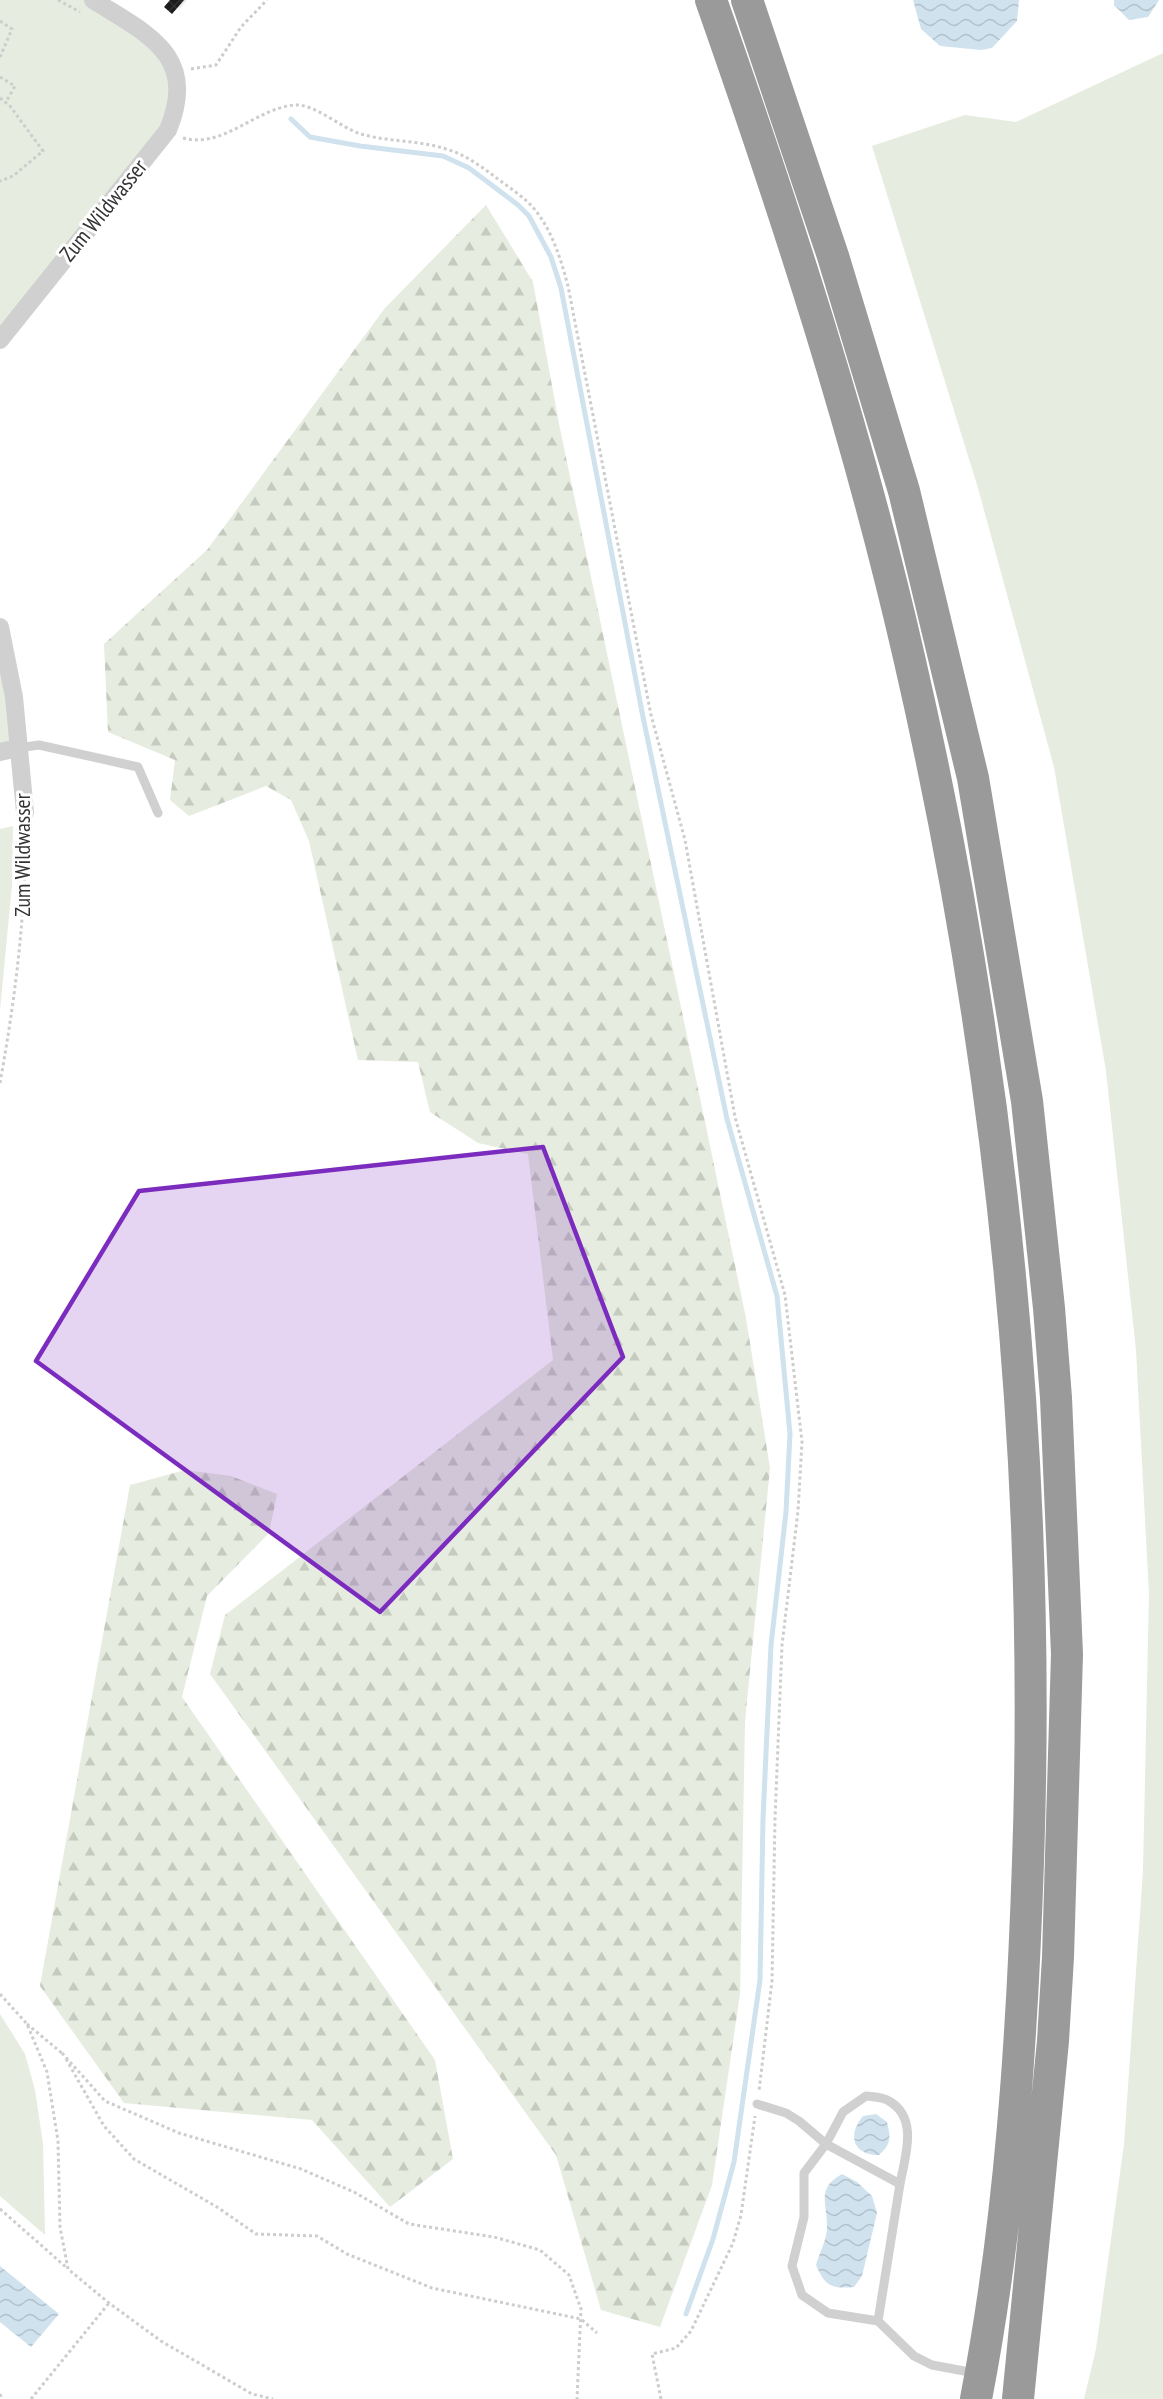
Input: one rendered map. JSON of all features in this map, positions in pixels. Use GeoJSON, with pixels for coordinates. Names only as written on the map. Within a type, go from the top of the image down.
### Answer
{"type":"FeatureCollection","features":[{"type":"Feature","properties":{"kind":"highway"},"geometry":{"type":"LineString","coordinates":[[711,0],[808,285],[863,478],[908,652],[942,808],[966,940],[1005,1214],[1025,1476],[1030,1668],[1029,1820],[1023,1976],[1010,2146],[1002,2223],[978,2387]]}},
{"type":"Feature","properties":{"kind":"highway"},"geometry":{"type":"LineString","coordinates":[[747,0],[837,266],[904,491],[973,778],[1027,1101],[1054,1376],[1067,1654],[1058,1958],[1053,2041],[1018,2399]]}},
{"type":"Feature","properties":{"kind":"street"},"geometry":{"type":"LineString","coordinates":[[93,0],[162,46],[174,69]]}},
{"type":"Feature","properties":{"kind":"street","name":"Zum Wildwasser"},"geometry":{"type":"LineString","coordinates":[[0,340],[168,130],[175,113],[178,93],[174,69]]}},
{"type":"Feature","properties":{"kind":"street","name":"Zum Wildwasser"},"geometry":{"type":"LineString","coordinates":[[0,627],[14,697],[25,812]]}},
{"type":"Feature","properties":{"kind":"street"},"geometry":{"type":"LineString","coordinates":[[0,752],[18,748]]}},
{"type":"Feature","properties":{"kind":"lane"},"geometry":{"type":"LineString","coordinates":[[18,748],[39,745],[138,767],[158,813]]}},
{"type":"Feature","properties":{"kind":"lane"},"geometry":{"type":"LineString","coordinates":[[878,2321],[908,2139],[905,2117],[889,2100],[866,2096],[843,2112],[826,2144],[804,2173],[804,2217],[792,2266],[802,2295],[828,2313],[878,2321],[914,2356],[978,2387]]}},
{"type":"Feature","properties":{"kind":"lane"},"geometry":{"type":"LineString","coordinates":[[757,2104],[799,2121],[826,2144],[900,2184]]}},
{"type":"Feature","properties":{"kind":"path"},"geometry":{"type":"LineString","coordinates":[[174,69],[216,65],[241,27],[267,0]]}},
{"type":"Feature","properties":{"kind":"path"},"geometry":{"type":"LineString","coordinates":[[0,21],[12,29],[0,57]]}},
{"type":"Feature","properties":{"kind":"path"},"geometry":{"type":"LineString","coordinates":[[0,77],[15,86],[6,102]]}},
{"type":"Feature","properties":{"kind":"path"},"geometry":{"type":"LineString","coordinates":[[0,98],[6,102],[43,151],[13,176],[0,181]]}},
{"type":"Feature","properties":{"kind":"path"},"geometry":{"type":"LineString","coordinates":[[168,130],[184,138],[202,141],[271,111],[296,104],[310,108],[360,134],[446,148],[473,160],[536,211],[546,227],[568,286],[651,715],[685,840],[735,1117],[785,1295],[801,1431],[798,1511],[782,1645],[775,1819],[772,1981],[741,2215],[733,2243],[691,2331],[675,2348],[652,2354],[661,2399]]}},
{"type":"Feature","properties":{"kind":"path","name":"Zum Wildwasser"},"geometry":{"type":"LineString","coordinates":[[0,1083],[13,1008],[21,940],[25,812]]}},
{"type":"Feature","properties":{"kind":"path"},"geometry":{"type":"LineString","coordinates":[[0,1994],[27,2024],[62,2053],[105,2102],[179,2133],[301,2169],[354,2192],[409,2224],[494,2237],[540,2250],[569,2275],[581,2309],[577,2399]]}},
{"type":"Feature","properties":{"kind":"path"},"geometry":{"type":"LineString","coordinates":[[27,2024],[47,2072],[58,2141],[60,2227],[68,2269]]}},
{"type":"Feature","properties":{"kind":"path"},"geometry":{"type":"LineString","coordinates":[[62,2053],[104,2126],[134,2159],[217,2207],[256,2234],[317,2236],[347,2254],[432,2288],[581,2319],[597,2333]]}},
{"type":"Feature","properties":{"kind":"path"},"geometry":{"type":"LineString","coordinates":[[0,2209],[109,2303],[161,2341],[252,2394],[273,2399]]}},
{"type":"Feature","properties":{"kind":"path"},"geometry":{"type":"LineString","coordinates":[[31,2399],[109,2303]]}},
{"type":"Feature","properties":{"kind":"path"},"geometry":{"type":"LineString","coordinates":[[0,2394],[2,2399]]}},
{"type":"Feature","properties":{"kind":"highlighted area"},"geometry":{"type":"Polygon","coordinates":[[[543,1147],[623,1357],[380,1612],[36,1361],[139,1191],[543,1147]]]}},
{"type":"Feature","properties":{"kind":"green space"},"geometry":{"type":"Polygon","coordinates":[[[0,0],[93,0],[162,46],[175,113],[0,340],[0,0]]]}},
{"type":"Feature","properties":{"kind":"green space"},"geometry":{"type":"Polygon","coordinates":[[[1163,53],[1163,2399],[1084,2399],[1096,2349],[1124,2144],[1143,1871],[1149,1594],[1136,1350],[1106,1071],[1054,767],[978,488],[872,146],[965,115],[1016,122],[1163,53]]]}},
{"type":"Feature","properties":{"kind":"green space"},"geometry":{"type":"Polygon","coordinates":[[[486,205],[533,282],[559,424],[746,1318],[770,1468],[745,1721],[740,1994],[712,2185],[660,2327],[601,2310],[556,2155],[210,1674],[225,1615],[553,1360],[528,1154],[478,1143],[430,1112],[418,1062],[358,1060],[309,841],[291,800],[266,786],[189,816],[170,800],[175,760],[108,732],[104,644],[207,550],[385,308],[486,205]]]}},
{"type":"Feature","properties":{"kind":"green space"},"geometry":{"type":"Polygon","coordinates":[[[0,627],[18,748],[0,752],[0,627]]]}},
{"type":"Feature","properties":{"kind":"green space"},"geometry":{"type":"Polygon","coordinates":[[[13,826],[12,885],[0,1010],[0,829],[13,826]]]}},
{"type":"Feature","properties":{"kind":"green space"},"geometry":{"type":"Polygon","coordinates":[[[185,1470],[231,1476],[277,1494],[269,1533],[207,1596],[182,1697],[435,2060],[453,2159],[390,2207],[312,2120],[124,2103],[40,1986],[130,1485],[185,1470]]]}},
{"type":"Feature","properties":{"kind":"green space"},"geometry":{"type":"Polygon","coordinates":[[[0,2014],[25,2054],[35,2090],[43,2144],[45,2235],[0,2196],[0,2014]]]}},
{"type":"Feature","properties":{"kind":"water"},"geometry":{"type":"Polygon","coordinates":[[[913,0],[1019,0],[1017,21],[992,48],[981,50],[940,46],[921,29],[913,0]]]}},
{"type":"Feature","properties":{"kind":"water"},"geometry":{"type":"Polygon","coordinates":[[[1114,0],[1159,0],[1148,17],[1129,20],[1114,5],[1114,0]]]}},
{"type":"Feature","properties":{"kind":"water"},"geometry":{"type":"Polygon","coordinates":[[[876,2114],[887,2122],[889,2132],[888,2144],[879,2155],[863,2152],[855,2143],[854,2137],[858,2123],[863,2116],[876,2114]]]}},
{"type":"Feature","properties":{"kind":"water"},"geometry":{"type":"Polygon","coordinates":[[[842,2174],[857,2182],[872,2196],[877,2213],[862,2276],[854,2287],[830,2285],[822,2278],[816,2265],[827,2232],[826,2191],[828,2185],[842,2174]]]}},
{"type":"Feature","properties":{"kind":"water"},"geometry":{"type":"Polygon","coordinates":[[[0,2266],[59,2314],[31,2347],[0,2322],[0,2266]]]}},
{"type":"Feature","properties":{"kind":"building"},"geometry":{"type":"Polygon","coordinates":[[[170,0],[184,0],[172,14],[164,7],[170,0]]]}},
{"type":"Feature","properties":{"kind":"waterway"},"geometry":{"type":"LineString","coordinates":[[291,119],[310,137],[360,146],[443,156],[469,168],[529,216],[551,257],[561,288],[643,717],[727,1119],[777,1296],[790,1434],[786,1512],[771,1645],[763,1819],[760,1980],[734,2162],[713,2239],[686,2314]]}}]}
